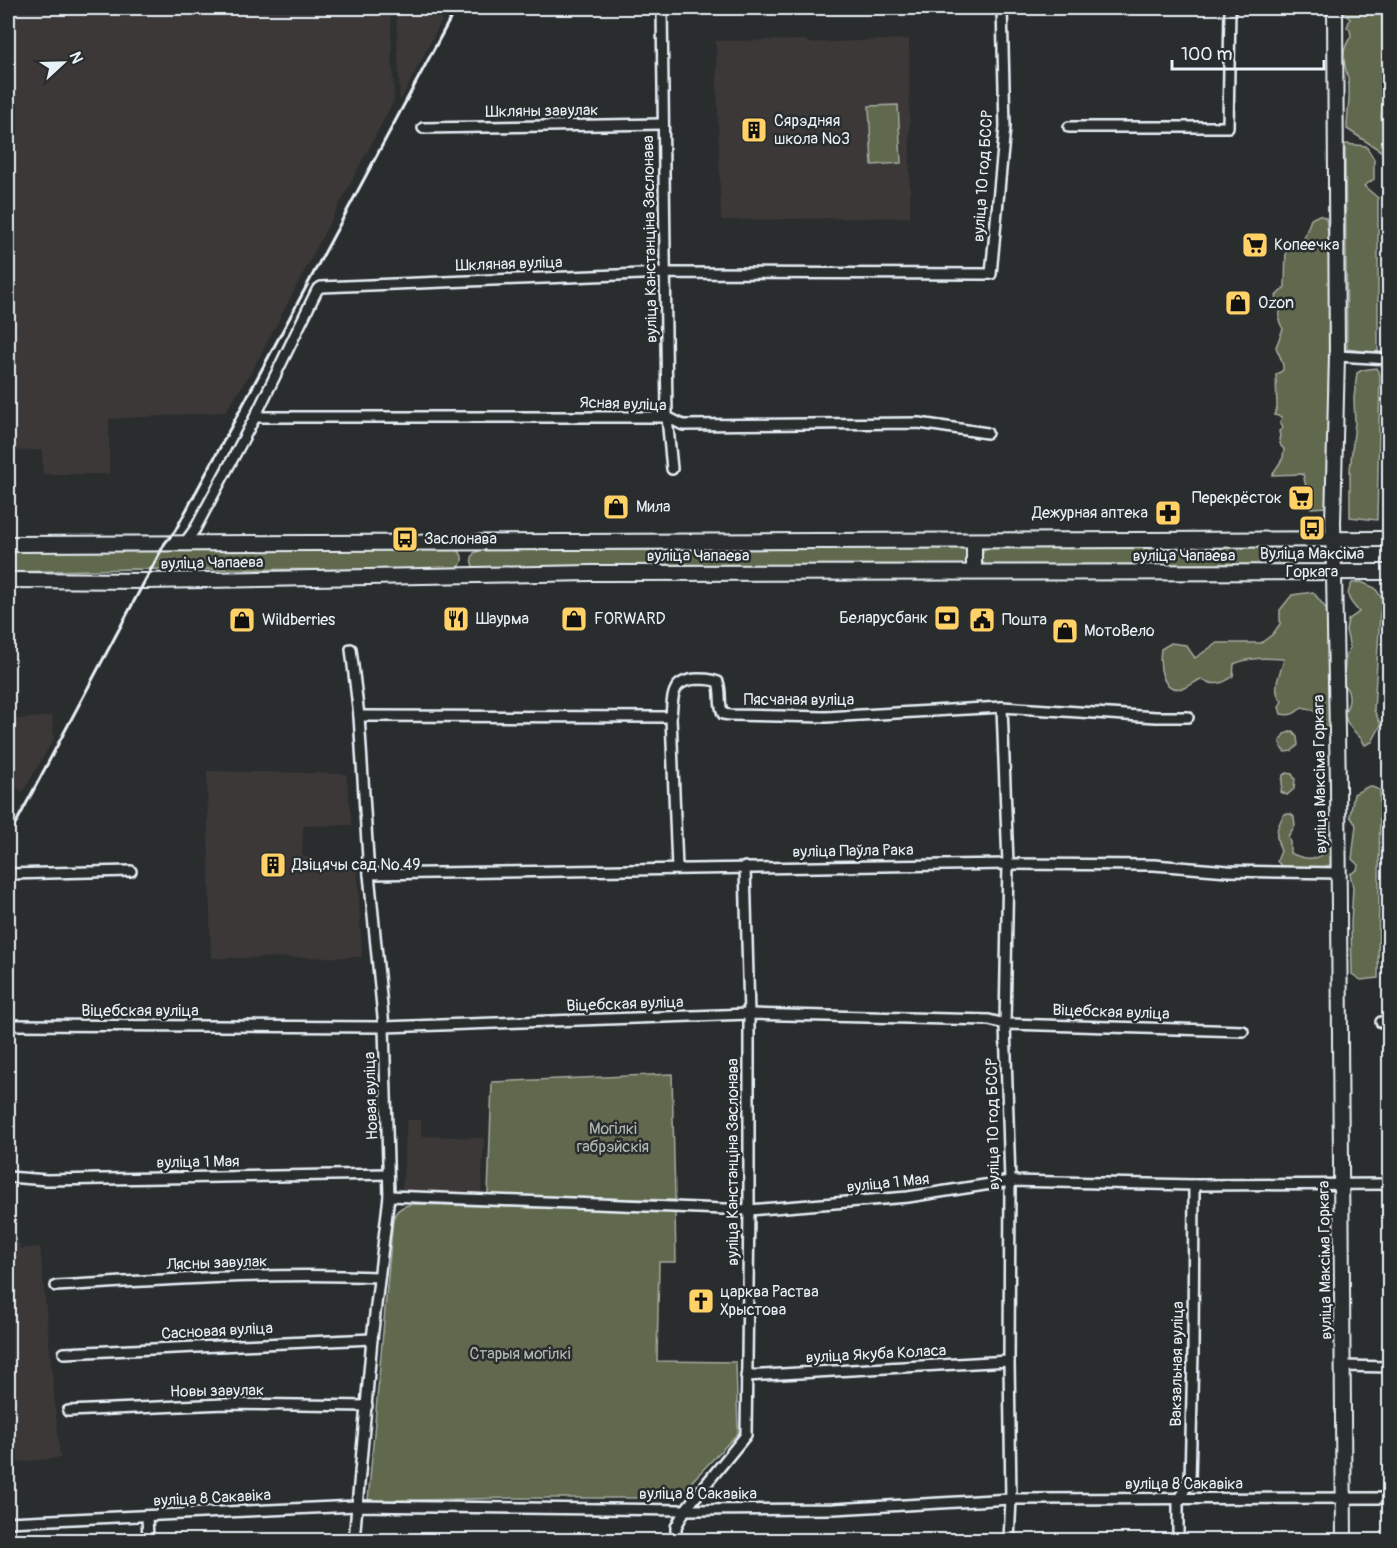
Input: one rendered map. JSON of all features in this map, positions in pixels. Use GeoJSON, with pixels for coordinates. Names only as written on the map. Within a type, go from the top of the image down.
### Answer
{"type":"FeatureCollection","features":[{"type":"Feature","properties":{"kind":"main road","name":"вуліца Максіма Горкага"},"geometry":{"type":"LineString","coordinates":[[1335,8],[1337,356],[1333,573],[1344,1540]]}},
{"type":"Feature","properties":{"kind":"main road","name":"вуліца Чапаева"},"geometry":{"type":"LineString","coordinates":[[8,544],[1389,539]]}},
{"type":"Feature","properties":{"kind":"main road"},"geometry":{"type":"LineString","coordinates":[[974,542],[974,571]]}},
{"type":"Feature","properties":{"kind":"main road","name":"вуліца Чапаева"},"geometry":{"type":"LineString","coordinates":[[8,580],[146,581],[512,573],[1389,572]]}},
{"type":"Feature","properties":{"kind":"street","name":"вуліца Канстанціна Заслонава"},"geometry":{"type":"LineString","coordinates":[[662,8],[667,417],[672,469]]}},
{"type":"Feature","properties":{"kind":"street","name":"вуліца 10 год БССР"},"geometry":{"type":"LineString","coordinates":[[991,274],[1005,127],[1002,8]]}},
{"type":"Feature","properties":{"kind":"street"},"geometry":{"type":"LineString","coordinates":[[1069,127],[1228,127],[1230,8]]}},
{"type":"Feature","properties":{"kind":"street","name":"Шкляны завулак"},"geometry":{"type":"LineString","coordinates":[[423,128],[662,124]]}},
{"type":"Feature","properties":{"kind":"street","name":"Шкляная вуліца"},"geometry":{"type":"LineString","coordinates":[[184,544],[195,529],[255,417],[321,287],[666,273],[991,274]]}},
{"type":"Feature","properties":{"kind":"street"},"geometry":{"type":"LineString","coordinates":[[1337,356],[1389,359]]}},
{"type":"Feature","properties":{"kind":"street","name":"Ясная вуліца"},"geometry":{"type":"LineString","coordinates":[[255,417],[667,417],[683,425],[919,423],[987,433]]}},
{"type":"Feature","properties":{"kind":"street","name":"Новая вуліца"},"geometry":{"type":"LineString","coordinates":[[351,649],[359,716],[369,874],[384,1028],[389,1196],[378,1277],[354,1540]]}},
{"type":"Feature","properties":{"kind":"street","name":"Пясчаная вуліца"},"geometry":{"type":"LineString","coordinates":[[671,717],[673,694],[679,683],[688,680],[710,679],[718,682],[719,707],[723,714],[730,715],[826,717],[1002,707],[1188,717]]}},
{"type":"Feature","properties":{"kind":"street","name":"вуліца 10 год БССР"},"geometry":{"type":"LineString","coordinates":[[1002,707],[1008,864],[1005,1024],[1010,1181],[1011,1499],[1009,1540]]}},
{"type":"Feature","properties":{"kind":"street"},"geometry":{"type":"LineString","coordinates":[[359,716],[671,717],[677,868]]}},
{"type":"Feature","properties":{"kind":"street","name":"вуліца Паўла Рака"},"geometry":{"type":"LineString","coordinates":[[369,874],[1008,864],[1154,865],[1228,871],[1338,873]]}},
{"type":"Feature","properties":{"kind":"street","name":"вуліца Канстанціна Заслонава"},"geometry":{"type":"LineString","coordinates":[[676,1540],[676,1527],[686,1510],[746,1435],[749,1014],[745,867]]}},
{"type":"Feature","properties":{"kind":"street"},"geometry":{"type":"LineString","coordinates":[[8,874],[131,872]]}},
{"type":"Feature","properties":{"kind":"street","name":"Віцебская вуліца"},"geometry":{"type":"LineString","coordinates":[[8,1025],[384,1028],[749,1014],[979,1019],[1005,1024],[1244,1031]]}},
{"type":"Feature","properties":{"kind":"street","name":"вуліца 1 Мая"},"geometry":{"type":"LineString","coordinates":[[8,1177],[47,1180],[388,1174]]}},
{"type":"Feature","properties":{"kind":"street","name":"вуліца 1 Мая"},"geometry":{"type":"LineString","coordinates":[[389,1196],[749,1210],[908,1197],[1010,1181],[1194,1185],[1389,1184]]}},
{"type":"Feature","properties":{"kind":"street","name":"Вакзальная вуліца"},"geometry":{"type":"LineString","coordinates":[[1178,1540],[1178,1500],[1190,1481],[1194,1185]]}},
{"type":"Feature","properties":{"kind":"street","name":"Лясны завулак"},"geometry":{"type":"LineString","coordinates":[[57,1286],[317,1274],[378,1277]]}},
{"type":"Feature","properties":{"kind":"street","name":"Сасновая вуліца"},"geometry":{"type":"LineString","coordinates":[[64,1353],[372,1339]]}},
{"type":"Feature","properties":{"kind":"street","name":"вуліца Якуба Коласа"},"geometry":{"type":"LineString","coordinates":[[746,1377],[1009,1361]]}},
{"type":"Feature","properties":{"kind":"street"},"geometry":{"type":"LineString","coordinates":[[1342,1366],[1389,1367]]}},
{"type":"Feature","properties":{"kind":"street","name":"Новы завулак"},"geometry":{"type":"LineString","coordinates":[[68,1411],[225,1404],[367,1406]]}},
{"type":"Feature","properties":{"kind":"street","name":"вуліца 8 Сакавіка"},"geometry":{"type":"LineString","coordinates":[[8,1522],[356,1506],[686,1510],[834,1509],[1011,1499],[1389,1498]]}},
{"type":"Feature","properties":{"kind":"street"},"geometry":{"type":"LineString","coordinates":[[147,1516],[148,1540]]}},
{"type":"Feature","properties":{"kind":"shaded area"},"geometry":{"type":"Polygon","coordinates":[[[8,8],[390,8],[394,100],[253,369],[225,412],[109,419],[109,474],[43,474],[42,450],[8,451],[8,8]]]}},
{"type":"Feature","properties":{"kind":"shaded area"},"geometry":{"type":"Polygon","coordinates":[[[396,8],[448,8],[400,101],[396,8]]]}},
{"type":"Feature","properties":{"kind":"shaded area"},"geometry":{"type":"Polygon","coordinates":[[[909,39],[910,217],[721,220],[716,41],[805,40],[809,43],[909,39]]]}},
{"type":"Feature","properties":{"kind":"shaded area"},"geometry":{"type":"Polygon","coordinates":[[[52,716],[54,738],[23,792],[8,783],[8,720],[52,716]]]}},
{"type":"Feature","properties":{"kind":"shaded area"},"geometry":{"type":"Polygon","coordinates":[[[207,771],[346,774],[352,825],[303,826],[302,855],[328,866],[357,864],[362,957],[211,958],[207,771]]]}},
{"type":"Feature","properties":{"kind":"shaded area"},"geometry":{"type":"Polygon","coordinates":[[[407,1120],[421,1120],[421,1136],[484,1138],[481,1195],[402,1193],[407,1120]]]}},
{"type":"Feature","properties":{"kind":"shaded area"},"geometry":{"type":"Polygon","coordinates":[[[8,1243],[20,1243],[20,1249],[40,1247],[60,1458],[8,1463],[8,1243]]]}},
{"type":"Feature","properties":{"kind":"green space"},"geometry":{"type":"Polygon","coordinates":[[[1345,8],[1382,8],[1383,100],[1381,116],[1383,131],[1390,137],[1389,150],[1384,153],[1347,129],[1349,86],[1344,50],[1351,36],[1347,27],[1350,19],[1345,14],[1345,8]]]}},
{"type":"Feature","properties":{"kind":"green space"},"geometry":{"type":"Polygon","coordinates":[[[898,105],[901,163],[872,165],[869,106],[898,105]]]}},
{"type":"Feature","properties":{"kind":"green space"},"geometry":{"type":"Polygon","coordinates":[[[1345,144],[1366,146],[1374,159],[1374,179],[1364,186],[1378,198],[1378,353],[1347,349],[1345,144]]]}},
{"type":"Feature","properties":{"kind":"green space"},"geometry":{"type":"Polygon","coordinates":[[[1319,215],[1326,218],[1329,241],[1328,507],[1311,508],[1303,474],[1272,475],[1283,458],[1284,449],[1279,439],[1279,431],[1283,428],[1280,423],[1282,417],[1274,415],[1277,407],[1276,375],[1283,370],[1276,347],[1283,329],[1279,320],[1281,310],[1276,296],[1285,287],[1286,247],[1303,241],[1311,219],[1319,215]]]}},
{"type":"Feature","properties":{"kind":"green space"},"geometry":{"type":"Polygon","coordinates":[[[1376,368],[1380,375],[1377,520],[1350,517],[1350,470],[1357,373],[1376,368]]]}},
{"type":"Feature","properties":{"kind":"green space"},"geometry":{"type":"Polygon","coordinates":[[[991,545],[1286,546],[1287,565],[987,567],[982,561],[982,556],[985,549],[991,545]]]}},
{"type":"Feature","properties":{"kind":"green space"},"geometry":{"type":"Polygon","coordinates":[[[961,547],[967,553],[968,562],[962,567],[476,569],[472,562],[474,553],[483,549],[695,550],[961,547]]]}},
{"type":"Feature","properties":{"kind":"green space"},"geometry":{"type":"Polygon","coordinates":[[[455,548],[461,554],[462,561],[460,566],[452,570],[132,569],[8,572],[8,550],[455,548]]]}},
{"type":"Feature","properties":{"kind":"green space"},"geometry":{"type":"Polygon","coordinates":[[[1361,582],[1375,588],[1383,600],[1380,614],[1374,710],[1381,725],[1372,742],[1365,745],[1346,720],[1344,713],[1348,706],[1349,695],[1343,685],[1346,655],[1350,648],[1346,630],[1348,620],[1359,612],[1349,599],[1348,592],[1352,583],[1361,582]]]}},
{"type":"Feature","properties":{"kind":"green space"},"geometry":{"type":"Polygon","coordinates":[[[1313,592],[1328,611],[1333,682],[1329,689],[1333,699],[1329,728],[1321,725],[1314,710],[1302,707],[1293,714],[1281,714],[1279,707],[1282,701],[1277,691],[1277,681],[1284,659],[1258,658],[1234,664],[1233,676],[1217,684],[1201,679],[1185,687],[1175,688],[1165,682],[1160,662],[1161,649],[1171,643],[1186,645],[1195,658],[1217,643],[1261,643],[1273,634],[1280,624],[1280,610],[1292,595],[1313,592]]]}},
{"type":"Feature","properties":{"kind":"green space"},"geometry":{"type":"Polygon","coordinates":[[[1293,731],[1298,745],[1292,751],[1285,752],[1280,741],[1284,734],[1293,731]]]}},
{"type":"Feature","properties":{"kind":"green space"},"geometry":{"type":"Polygon","coordinates":[[[1292,774],[1295,779],[1294,789],[1287,795],[1281,792],[1283,775],[1292,774]]]}},
{"type":"Feature","properties":{"kind":"green space"},"geometry":{"type":"Polygon","coordinates":[[[1369,786],[1380,790],[1378,978],[1361,980],[1352,974],[1353,887],[1350,874],[1357,870],[1358,865],[1352,859],[1356,825],[1350,816],[1354,794],[1369,786]]]}},
{"type":"Feature","properties":{"kind":"green space"},"geometry":{"type":"Polygon","coordinates":[[[1284,814],[1291,814],[1294,817],[1295,826],[1288,836],[1290,853],[1299,856],[1316,858],[1324,853],[1324,834],[1327,825],[1333,829],[1335,854],[1330,865],[1283,868],[1277,861],[1281,851],[1277,836],[1284,814]]]}},
{"type":"Feature","properties":{"kind":"green space","name":"Могілкі габрэйскія"},"geometry":{"type":"Polygon","coordinates":[[[672,1074],[675,1200],[488,1195],[492,1082],[672,1074]]]}},
{"type":"Feature","properties":{"kind":"green space","name":"Старыя могілкі"},"geometry":{"type":"Polygon","coordinates":[[[414,1204],[675,1212],[676,1262],[659,1262],[657,1361],[736,1362],[738,1433],[676,1498],[368,1501],[393,1219],[401,1208],[414,1204]]]}},
{"type":"Feature","properties":{"kind":"railway"},"geometry":{"type":"LineString","coordinates":[[8,838],[165,543],[175,531],[456,8]]}},
{"type":"Feature","properties":{"kind":"place","name":"Сярэдняя школа №3"},"geometry":{"type":"Point","coordinates":[754,130]}},
{"type":"Feature","properties":{"kind":"place","name":"Копеечка"},"geometry":{"type":"Point","coordinates":[1255,245]}},
{"type":"Feature","properties":{"kind":"place","name":"Ozon"},"geometry":{"type":"Point","coordinates":[1238,303]}},
{"type":"Feature","properties":{"kind":"place","name":"Перекрёсток"},"geometry":{"type":"Point","coordinates":[1301,498]}},
{"type":"Feature","properties":{"kind":"place","name":"Мила"},"geometry":{"type":"Point","coordinates":[616,507]}},
{"type":"Feature","properties":{"kind":"place","name":"Дежурная аптека"},"geometry":{"type":"Point","coordinates":[1168,513]}},
{"type":"Feature","properties":{"kind":"place","name":"Вуліца Максіма Горкага"},"geometry":{"type":"Point","coordinates":[1312,528]}},
{"type":"Feature","properties":{"kind":"place","name":"Заслонава"},"geometry":{"type":"Point","coordinates":[405,539]}},
{"type":"Feature","properties":{"kind":"place","name":"Беларусбанк"},"geometry":{"type":"Point","coordinates":[947,618]}},
{"type":"Feature","properties":{"kind":"place","name":"Шаурма"},"geometry":{"type":"Point","coordinates":[456,619]}},
{"type":"Feature","properties":{"kind":"place","name":"FORWARD"},"geometry":{"type":"Point","coordinates":[574,619]}},
{"type":"Feature","properties":{"kind":"place","name":"Wildberries"},"geometry":{"type":"Point","coordinates":[242,620]}},
{"type":"Feature","properties":{"kind":"place","name":"Пошта"},"geometry":{"type":"Point","coordinates":[982,620]}},
{"type":"Feature","properties":{"kind":"place","name":"МотоВело"},"geometry":{"type":"Point","coordinates":[1065,631]}},
{"type":"Feature","properties":{"kind":"place","name":"Дзіцячы сад № 49"},"geometry":{"type":"Point","coordinates":[273,865]}},
{"type":"Feature","properties":{"kind":"place","name":"царква Раства Хрыстова"},"geometry":{"type":"Point","coordinates":[701,1301]}}]}
